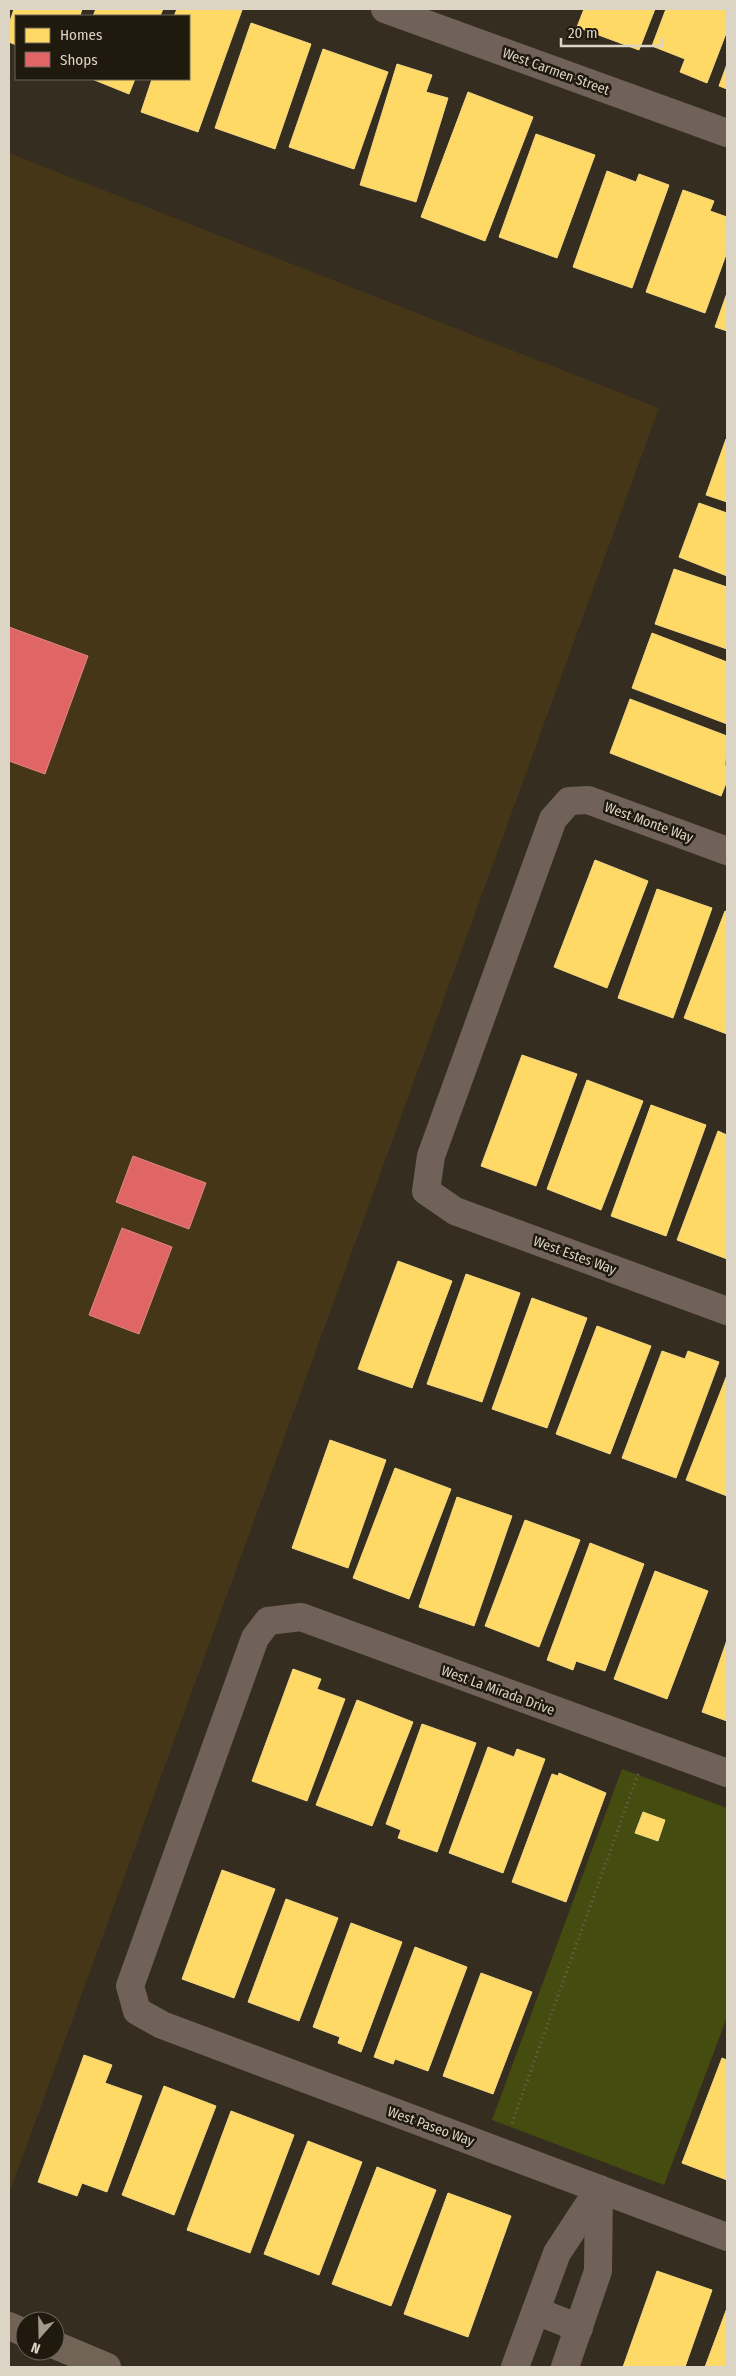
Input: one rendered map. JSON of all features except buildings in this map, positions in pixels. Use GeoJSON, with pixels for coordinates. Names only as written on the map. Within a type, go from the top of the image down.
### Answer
{"type":"FeatureCollection","features":[{"type":"Feature","properties":{"kind":"main road"},"geometry":{"type":"LineString","coordinates":[[65,2349],[107,2367]]}},
{"type":"Feature","properties":{"kind":"street","name":"West Carmen Street"},"geometry":{"type":"LineString","coordinates":[[385,9],[727,133]]}},
{"type":"Feature","properties":{"kind":"street","name":"West Monte Way"},"geometry":{"type":"LineString","coordinates":[[426,1191],[431,1156],[553,819],[569,801],[588,800],[727,851]]}},
{"type":"Feature","properties":{"kind":"street","name":"West Estes Way"},"geometry":{"type":"LineString","coordinates":[[426,1191],[455,1211],[727,1311]]}},
{"type":"Feature","properties":{"kind":"street","name":"West La Mirada Drive"},"geometry":{"type":"LineString","coordinates":[[137,2011],[130,1986],[256,1638],[268,1621],[301,1617],[727,1774]]}},
{"type":"Feature","properties":{"kind":"street","name":"West Paseo Way"},"geometry":{"type":"LineString","coordinates":[[137,2011],[162,2025],[727,2237]]}},
{"type":"Feature","properties":{"kind":"street"},"geometry":{"type":"LineString","coordinates":[[516,2367],[557,2253],[599,2189]]}},
{"type":"Feature","properties":{"kind":"street"},"geometry":{"type":"LineString","coordinates":[[565,2367],[598,2271],[599,2189]]}},
{"type":"Feature","properties":{"kind":"street"},"geometry":{"type":"LineString","coordinates":[[536,2311],[579,2328]]}},
{"type":"Feature","properties":{"kind":"path"},"geometry":{"type":"LineString","coordinates":[[502,2152],[649,1745]]}},
{"type":"Feature","properties":{"kind":"shaded area"},"geometry":{"type":"Polygon","coordinates":[[[9,153],[659,408],[9,2194],[9,153]]]}},
{"type":"Feature","properties":{"kind":"green space"},"geometry":{"type":"Polygon","coordinates":[[[622,1769],[727,1808],[727,2017],[664,2185],[492,2120],[622,1769]]]}}]}
